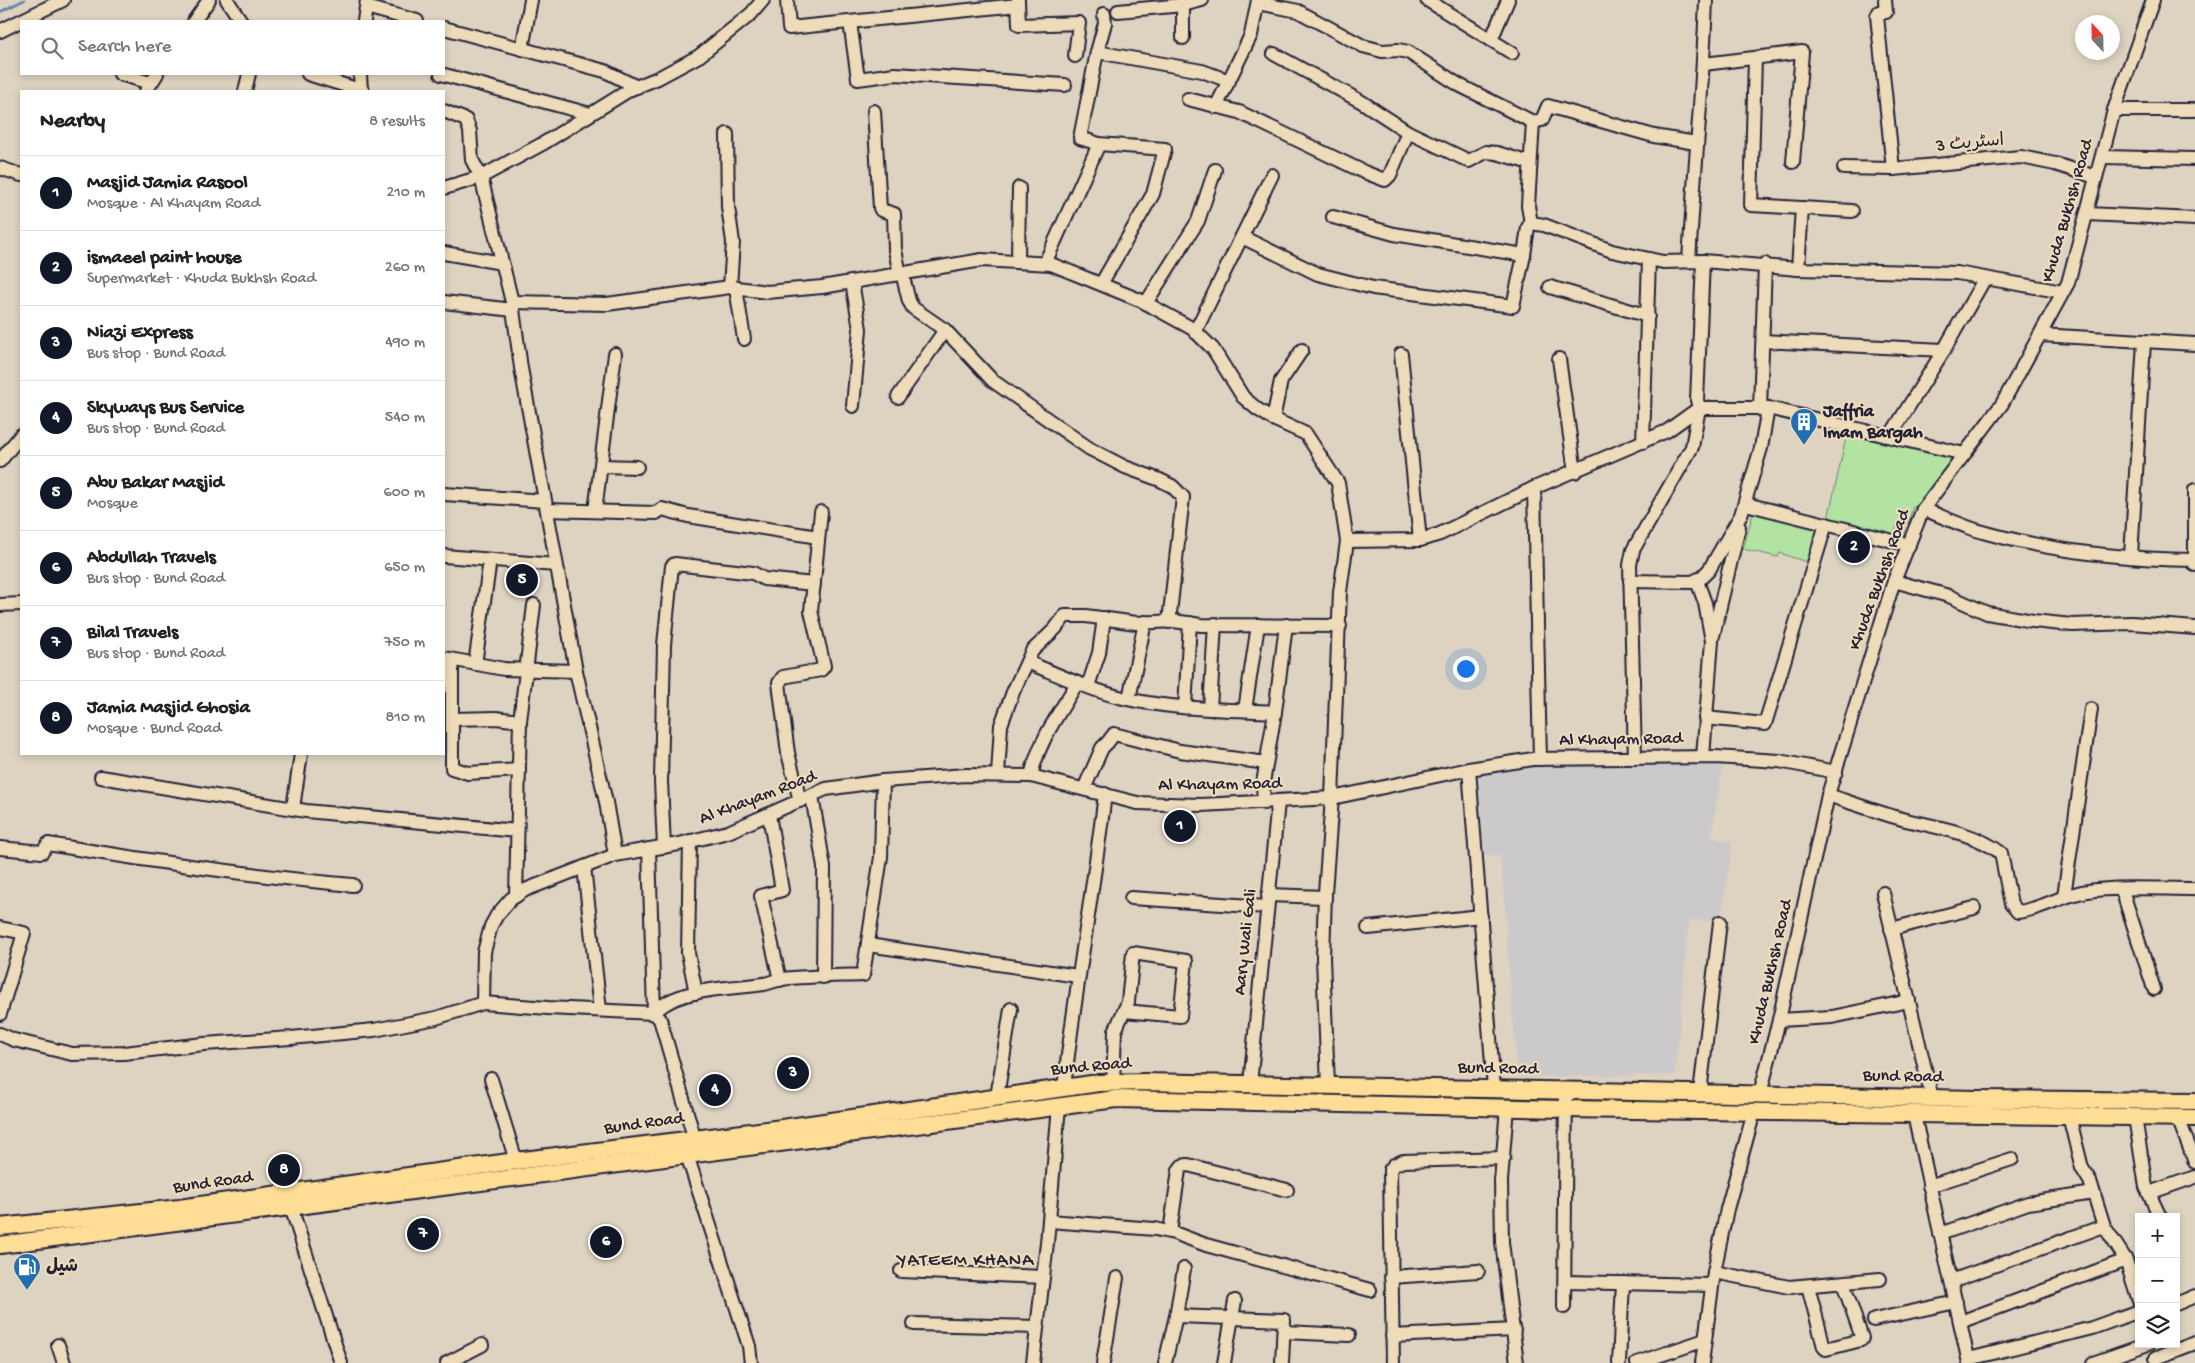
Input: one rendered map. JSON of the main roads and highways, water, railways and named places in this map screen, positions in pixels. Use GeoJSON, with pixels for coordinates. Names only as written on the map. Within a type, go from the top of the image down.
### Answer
{"type":"FeatureCollection","features":[{"type":"Feature","properties":{"kind":"main road","name":"Bund Road"},"geometry":{"type":"LineString","coordinates":[[6,1226],[179,1208],[694,1137],[782,1128],[997,1097],[1113,1083],[2195,1101]]}},
{"type":"Feature","properties":{"kind":"main road","name":"Bund Road"},"geometry":{"type":"LineString","coordinates":[[7,1244],[1116,1100],[1914,1115],[2195,1118]]}},
{"type":"Feature","properties":{"kind":"main road"},"geometry":{"type":"LineString","coordinates":[[6,1226],[7,1244]]}},
{"type":"Feature","properties":{"kind":"waterway"},"geometry":{"type":"LineString","coordinates":[[0,12],[24,0]]}},
{"type":"Feature","properties":{"kind":"place","name":"Jaffria Imam Bargah"},"geometry":{"type":"Point","coordinates":[1804,446]}},
{"type":"Feature","properties":{"kind":"place","name":"ismaeel paint house"},"geometry":{"type":"Point","coordinates":[1854,547]}},
{"type":"Feature","properties":{"kind":"place","name":"Abu Bakar Masjid"},"geometry":{"type":"Point","coordinates":[522,580]}},
{"type":"Feature","properties":{"kind":"place","name":"Masjid Jamia Rasool"},"geometry":{"type":"Point","coordinates":[1180,826]}},
{"type":"Feature","properties":{"kind":"place","name":"Niazi Express"},"geometry":{"type":"Point","coordinates":[793,1073]}},
{"type":"Feature","properties":{"kind":"place","name":"Skyways Bus Service"},"geometry":{"type":"Point","coordinates":[715,1090]}},
{"type":"Feature","properties":{"kind":"place","name":"Jamia Masjid Ghosia"},"geometry":{"type":"Point","coordinates":[284,1170]}},
{"type":"Feature","properties":{"kind":"place","name":"Bilal Travels"},"geometry":{"type":"Point","coordinates":[423,1234]}},
{"type":"Feature","properties":{"kind":"place","name":"Abdullah Travels"},"geometry":{"type":"Point","coordinates":[606,1242]}},
{"type":"Feature","properties":{"kind":"place","name":"شیل"},"geometry":{"type":"Point","coordinates":[27,1291]}},
{"type":"Feature","properties":{"kind":"district","name":"YATEEM KHANA"},"geometry":{"type":"Point","coordinates":[966,1261]}}]}
